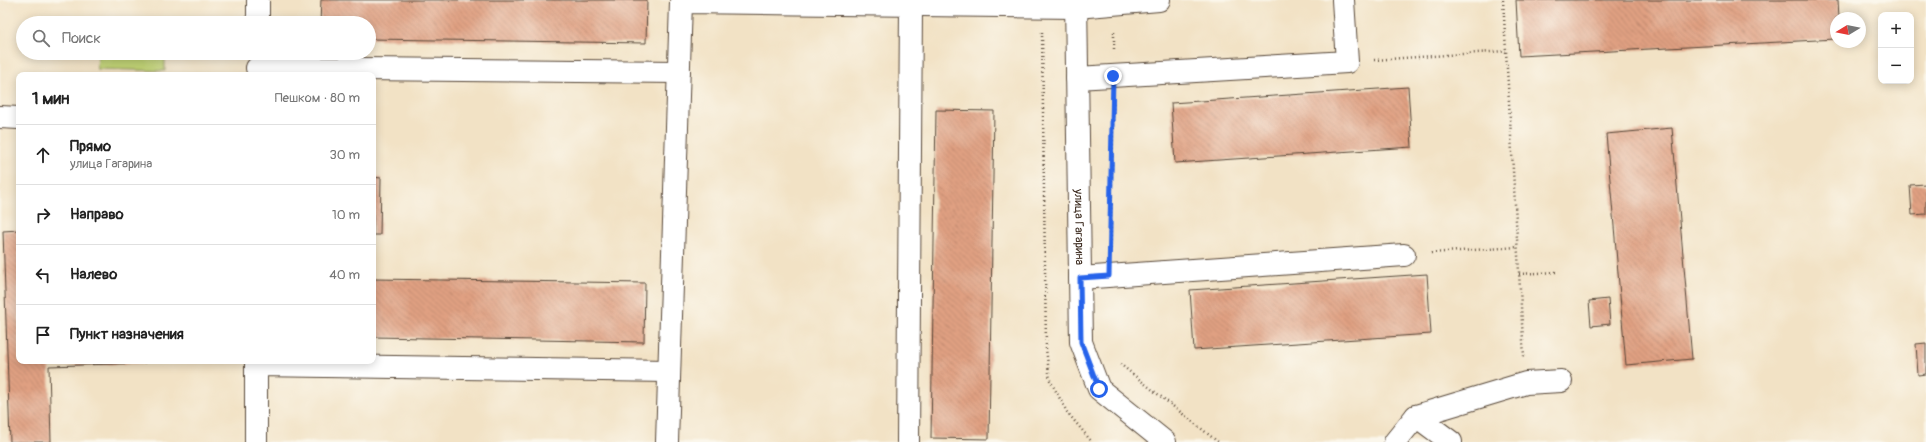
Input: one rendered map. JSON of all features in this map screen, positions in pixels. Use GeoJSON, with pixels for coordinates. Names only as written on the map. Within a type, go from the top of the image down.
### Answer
{"type":"FeatureCollection","features":[{"type":"Feature","properties":{"kind":"street"},"geometry":{"type":"LineString","coordinates":[[258,0],[258,16]]}},
{"type":"Feature","properties":{"kind":"street"},"geometry":{"type":"LineString","coordinates":[[667,442],[681,2],[1042,6],[1076,3],[1115,4],[1159,0]]}},
{"type":"Feature","properties":{"kind":"street"},"geometry":{"type":"LineString","coordinates":[[1077,78],[1347,62],[1343,0]]}},
{"type":"Feature","properties":{"kind":"street","name":"улица Гагарина"},"geometry":{"type":"LineString","coordinates":[[1076,3],[1081,342],[1099,389],[1165,442]]}},
{"type":"Feature","properties":{"kind":"street"},"geometry":{"type":"LineString","coordinates":[[908,442],[911,5]]}},
{"type":"Feature","properties":{"kind":"street"},"geometry":{"type":"LineString","coordinates":[[258,65],[679,72]]}},
{"type":"Feature","properties":{"kind":"street"},"geometry":{"type":"LineString","coordinates":[[0,117],[16,118]]}},
{"type":"Feature","properties":{"kind":"street"},"geometry":{"type":"LineString","coordinates":[[1080,278],[1404,255]]}},
{"type":"Feature","properties":{"kind":"street"},"geometry":{"type":"LineString","coordinates":[[256,442],[256,365],[669,371]]}},
{"type":"Feature","properties":{"kind":"street"},"geometry":{"type":"LineString","coordinates":[[1395,442],[1416,416],[1526,383],[1561,381]]}},
{"type":"Feature","properties":{"kind":"street"},"geometry":{"type":"LineString","coordinates":[[1416,416],[1451,442]]}},
{"type":"Feature","properties":{"kind":"path"},"geometry":{"type":"LineString","coordinates":[[1503,0],[1526,383]]}},
{"type":"Feature","properties":{"kind":"path"},"geometry":{"type":"LineString","coordinates":[[1109,276],[1115,4]]}},
{"type":"Feature","properties":{"kind":"path"},"geometry":{"type":"LineString","coordinates":[[1042,6],[1046,349],[1050,380],[1067,412],[1092,442]]}},
{"type":"Feature","properties":{"kind":"path"},"geometry":{"type":"LineString","coordinates":[[1347,62],[1506,51]]}},
{"type":"Feature","properties":{"kind":"path"},"geometry":{"type":"LineString","coordinates":[[1404,255],[1517,247]]}},
{"type":"Feature","properties":{"kind":"path"},"geometry":{"type":"LineString","coordinates":[[1519,274],[1556,272]]}},
{"type":"Feature","properties":{"kind":"path"},"geometry":{"type":"LineString","coordinates":[[1114,359],[1218,442]]}},
{"type":"Feature","properties":{"kind":"green space"},"geometry":{"type":"Polygon","coordinates":[[[98,60],[165,60],[165,71],[97,69],[98,60]]]}},
{"type":"Feature","properties":{"kind":"building"},"geometry":{"type":"Polygon","coordinates":[[[321,0],[647,0],[646,43],[376,39],[376,16],[320,16],[321,0]]]}},
{"type":"Feature","properties":{"kind":"building"},"geometry":{"type":"Polygon","coordinates":[[[1516,0],[1838,0],[1839,12],[1830,12],[1830,39],[1519,56],[1516,0]]]}},
{"type":"Feature","properties":{"kind":"building"},"geometry":{"type":"Polygon","coordinates":[[[1408,87],[1412,147],[1175,163],[1171,103],[1408,87]]]}},
{"type":"Feature","properties":{"kind":"building"},"geometry":{"type":"Polygon","coordinates":[[[936,110],[994,111],[989,439],[931,438],[936,110]]]}},
{"type":"Feature","properties":{"kind":"building"},"geometry":{"type":"Polygon","coordinates":[[[1672,128],[1692,359],[1626,365],[1606,134],[1672,128]]]}},
{"type":"Feature","properties":{"kind":"building"},"geometry":{"type":"Polygon","coordinates":[[[376,177],[381,178],[380,235],[376,235],[376,177]]]}},
{"type":"Feature","properties":{"kind":"building"},"geometry":{"type":"Polygon","coordinates":[[[1926,184],[1926,214],[1912,215],[1910,185],[1926,184]]]}},
{"type":"Feature","properties":{"kind":"building"},"geometry":{"type":"Polygon","coordinates":[[[16,230],[16,364],[113,364],[49,366],[51,442],[10,442],[3,231],[16,230]]]}},
{"type":"Feature","properties":{"kind":"building"},"geometry":{"type":"Polygon","coordinates":[[[1427,274],[1431,334],[1194,350],[1190,290],[1427,274]]]}},
{"type":"Feature","properties":{"kind":"building"},"geometry":{"type":"Polygon","coordinates":[[[376,279],[645,283],[644,342],[376,337],[376,279]]]}},
{"type":"Feature","properties":{"kind":"building"},"geometry":{"type":"Polygon","coordinates":[[[1608,299],[1610,324],[1591,326],[1589,301],[1608,299]]]}},
{"type":"Feature","properties":{"kind":"building"},"geometry":{"type":"Polygon","coordinates":[[[1926,343],[1926,374],[1918,375],[1916,344],[1926,343]]]}},
{"type":"Feature","properties":{"kind":"route"},"geometry":{"type":"LineString","coordinates":[[1099,389],[1081,342],[1080,278],[1109,276],[1113,76]]}}]}
